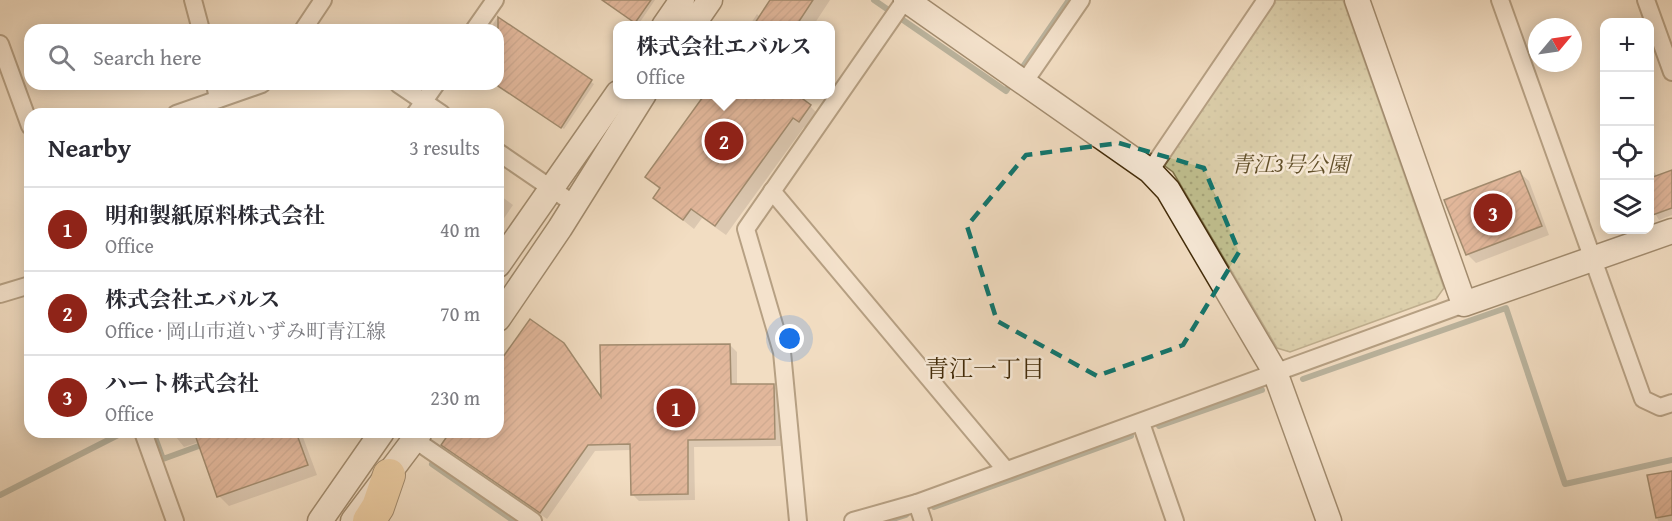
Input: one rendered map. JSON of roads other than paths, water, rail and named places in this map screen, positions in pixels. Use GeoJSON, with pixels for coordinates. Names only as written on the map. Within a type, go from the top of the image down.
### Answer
{"type":"FeatureCollection","features":[{"type":"Feature","properties":{"kind":"highway"},"geometry":{"type":"LineString","coordinates":[[369,521],[378,507],[389,475]]}},
{"type":"Feature","properties":{"kind":"street"},"geometry":{"type":"LineString","coordinates":[[193,0],[199,24]]}},
{"type":"Feature","properties":{"kind":"street"},"geometry":{"type":"LineString","coordinates":[[312,24],[323,0]]}},
{"type":"Feature","properties":{"kind":"street"},"geometry":{"type":"LineString","coordinates":[[478,24],[495,0]]}},
{"type":"Feature","properties":{"kind":"street"},"geometry":{"type":"LineString","coordinates":[[667,21],[682,0]]}},
{"type":"Feature","properties":{"kind":"street"},"geometry":{"type":"LineString","coordinates":[[695,21],[710,0]]}},
{"type":"Feature","properties":{"kind":"street"},"geometry":{"type":"LineString","coordinates":[[1018,80],[1081,0]]}},
{"type":"Feature","properties":{"kind":"street"},"geometry":{"type":"LineString","coordinates":[[1150,171],[1266,0]]}},
{"type":"Feature","properties":{"kind":"street"},"geometry":{"type":"LineString","coordinates":[[1357,0],[1464,304]]}},
{"type":"Feature","properties":{"kind":"street"},"geometry":{"type":"LineString","coordinates":[[1500,0],[1591,260],[1643,399],[1660,407],[1672,402]]}},
{"type":"Feature","properties":{"kind":"street"},"geometry":{"type":"LineString","coordinates":[[1646,0],[1672,72]]}},
{"type":"Feature","properties":{"kind":"street"},"geometry":{"type":"LineString","coordinates":[[798,521],[782,352],[746,229],[900,7],[1018,80],[1150,171],[1168,190],[1275,372],[1329,521]]}},
{"type":"Feature","properties":{"kind":"street"},"geometry":{"type":"LineString","coordinates":[[0,44],[24,110]]}},
{"type":"Feature","properties":{"kind":"street"},"geometry":{"type":"LineString","coordinates":[[404,90],[420,108],[432,90]]}},
{"type":"Feature","properties":{"kind":"street"},"geometry":{"type":"LineString","coordinates":[[186,108],[216,91]]}},
{"type":"Feature","properties":{"kind":"street"},"geometry":{"type":"LineString","coordinates":[[504,256],[614,99]]}},
{"type":"Feature","properties":{"kind":"street"},"geometry":{"type":"LineString","coordinates":[[504,310],[641,99]]}},
{"type":"Feature","properties":{"kind":"street"},"geometry":{"type":"LineString","coordinates":[[504,156],[574,204]]}},
{"type":"Feature","properties":{"kind":"street"},"geometry":{"type":"LineString","coordinates":[[772,191],[1005,469]]}},
{"type":"Feature","properties":{"kind":"street"},"geometry":{"type":"LineString","coordinates":[[853,521],[917,503],[1005,469],[1141,423],[1275,372],[1672,231]]}},
{"type":"Feature","properties":{"kind":"street"},"geometry":{"type":"LineString","coordinates":[[0,294],[24,287]]}},
{"type":"Feature","properties":{"kind":"street"},"geometry":{"type":"LineString","coordinates":[[1141,423],[1175,521]]}},
{"type":"Feature","properties":{"kind":"street"},"geometry":{"type":"LineString","coordinates":[[145,438],[175,521]]}},
{"type":"Feature","properties":{"kind":"street"},"geometry":{"type":"LineString","coordinates":[[320,521],[378,438]]}},
{"type":"Feature","properties":{"kind":"street"},"geometry":{"type":"LineString","coordinates":[[353,521],[417,438]]}},
{"type":"Feature","properties":{"kind":"street"},"geometry":{"type":"LineString","coordinates":[[421,438],[533,521]]}},
{"type":"Feature","properties":{"kind":"street"},"geometry":{"type":"LineString","coordinates":[[917,503],[923,521]]}},
{"type":"Feature","properties":{"kind":"waterway"},"geometry":{"type":"LineString","coordinates":[[874,0],[1006,91],[1012,82]]}},
{"type":"Feature","properties":{"kind":"waterway"},"geometry":{"type":"LineString","coordinates":[[1018,74],[1069,0]]}},
{"type":"Feature","properties":{"kind":"waterway"},"geometry":{"type":"LineString","coordinates":[[1303,379],[1506,308],[1565,484],[1672,460]]}},
{"type":"Feature","properties":{"kind":"waterway"},"geometry":{"type":"LineString","coordinates":[[1159,426],[1262,390]]}},
{"type":"Feature","properties":{"kind":"waterway"},"geometry":{"type":"LineString","coordinates":[[934,507],[1131,436]]}},
{"type":"Feature","properties":{"kind":"waterway"},"geometry":{"type":"LineString","coordinates":[[0,495],[112,438]]}},
{"type":"Feature","properties":{"kind":"waterway"},"geometry":{"type":"LineString","coordinates":[[155,438],[163,459],[207,443]]}},
{"type":"Feature","properties":{"kind":"waterway"},"geometry":{"type":"LineString","coordinates":[[432,464],[514,521]]}},
{"type":"Feature","properties":{"kind":"waterway"},"geometry":{"type":"LineString","coordinates":[[886,521],[906,515]]}},
{"type":"Feature","properties":{"kind":"place","name":"株式会社エバルス"},"geometry":{"type":"Point","coordinates":[724,141]}},
{"type":"Feature","properties":{"kind":"place","name":"ハート株式会社"},"geometry":{"type":"Point","coordinates":[1493,213]}},
{"type":"Feature","properties":{"kind":"place","name":"明和製紙原料株式会社"},"geometry":{"type":"Point","coordinates":[676,408]}},
{"type":"Feature","properties":{"kind":"district","name":"青江一丁目"},"geometry":{"type":"Point","coordinates":[985,368]}},
{"type":"Feature","properties":{"kind":"park label","name":"青江3号公園"},"geometry":{"type":"Point","coordinates":[1290,164]}}]}
